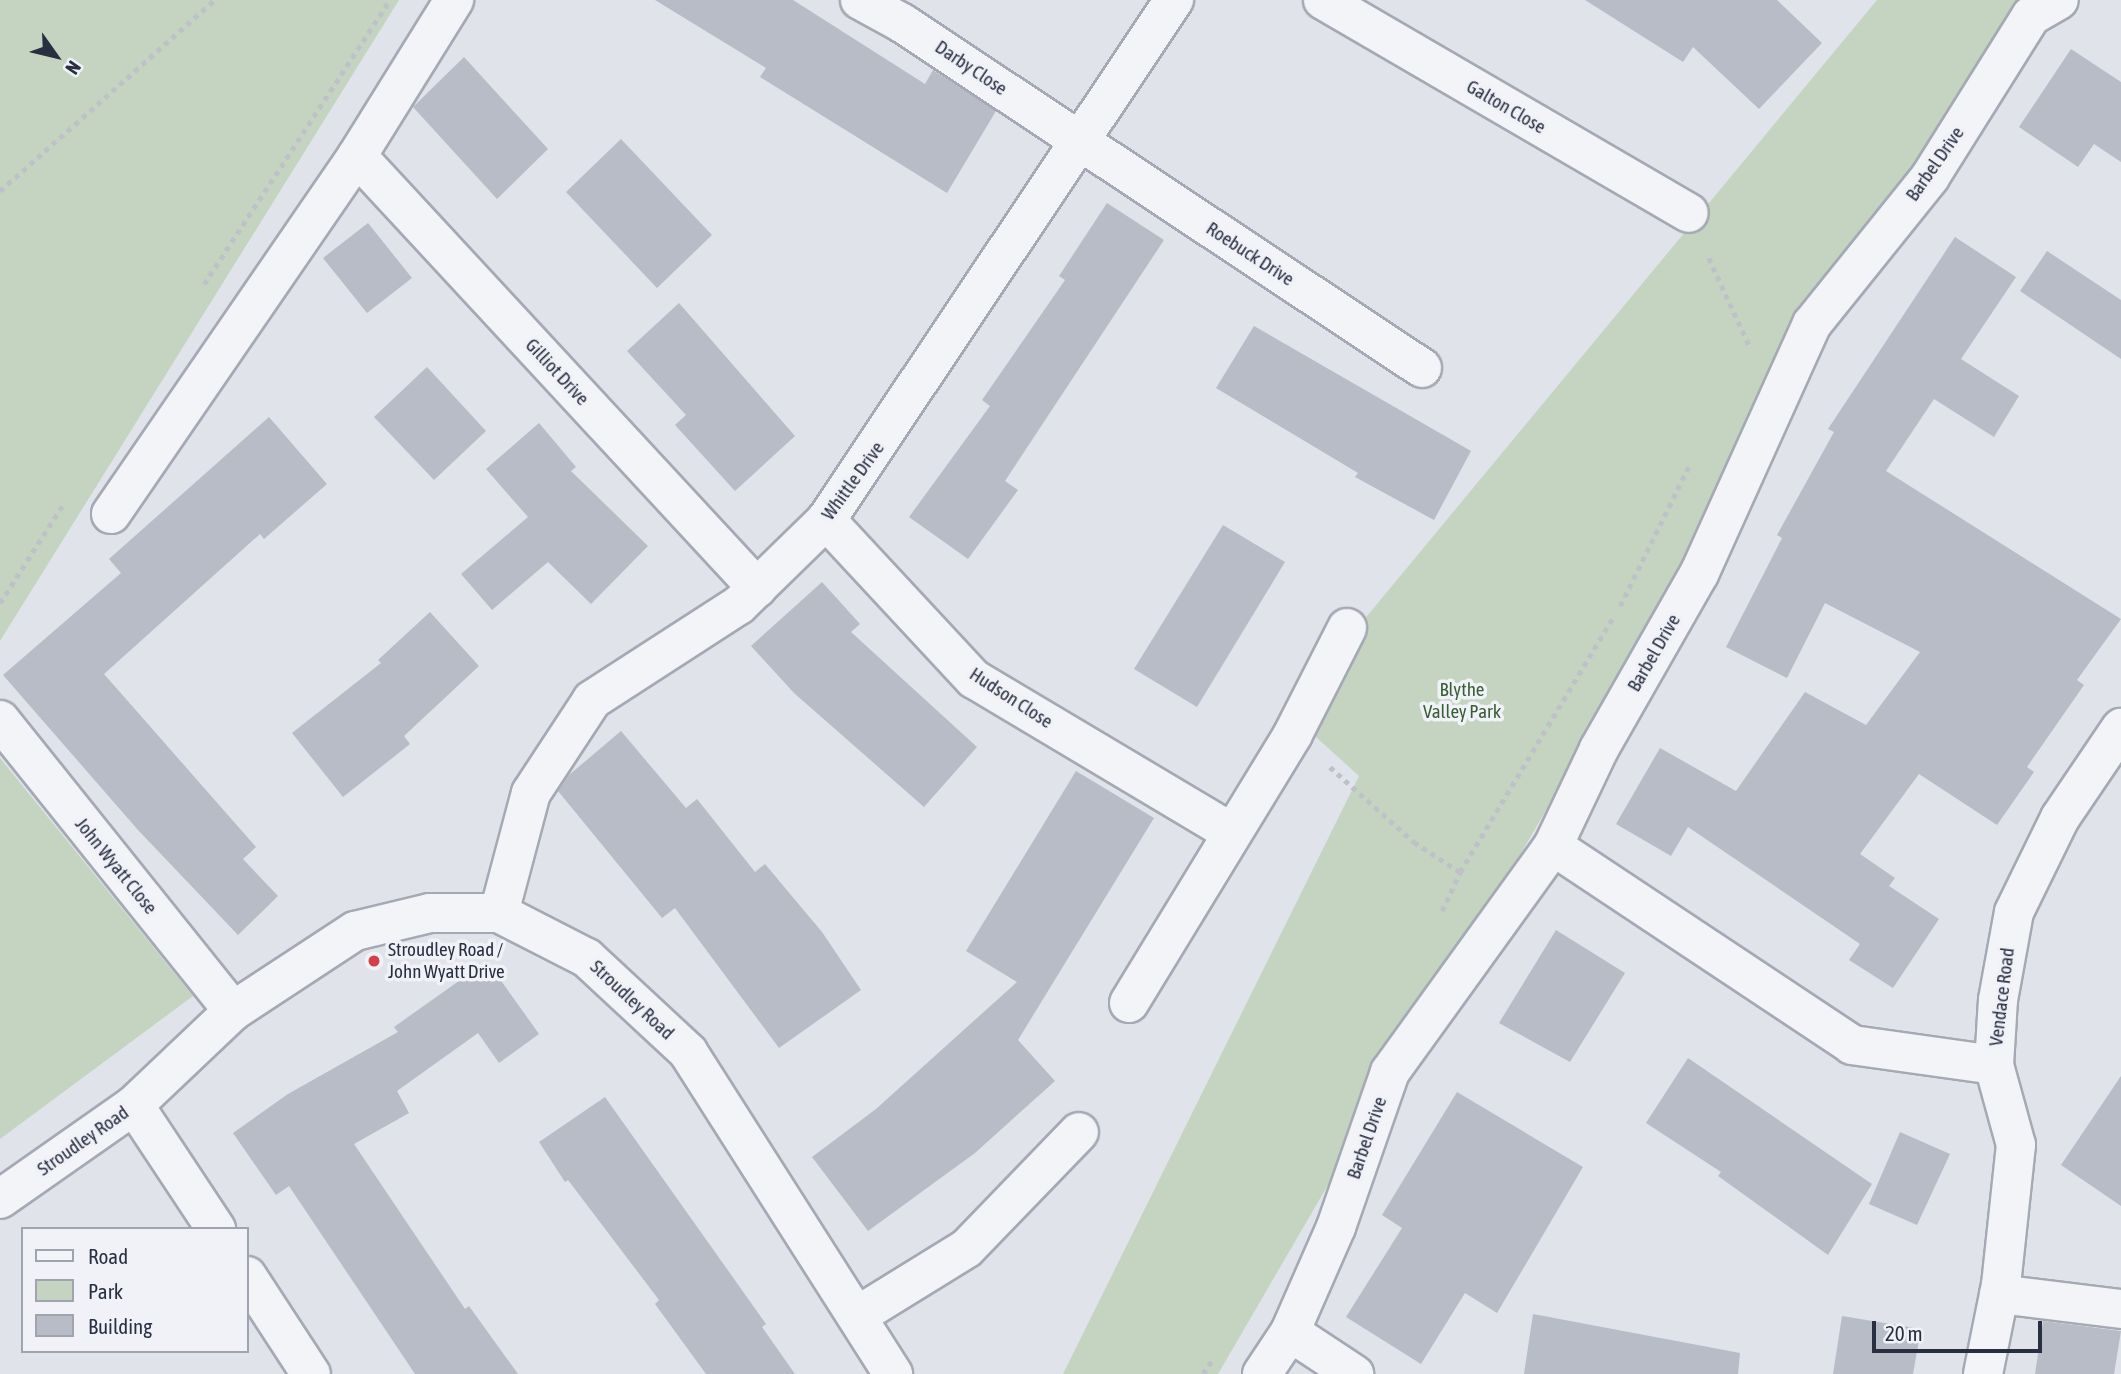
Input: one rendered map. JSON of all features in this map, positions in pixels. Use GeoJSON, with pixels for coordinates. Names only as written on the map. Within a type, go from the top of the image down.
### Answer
{"type":"FeatureCollection","features":[{"type":"Feature","properties":{"kind":"street"},"geometry":{"type":"LineString","coordinates":[[111,514],[357,156],[454,0]]}},
{"type":"Feature","properties":{"kind":"street","name":"Darby Close"},"geometry":{"type":"LineString","coordinates":[[860,0],[902,23],[1079,141]]}},
{"type":"Feature","properties":{"kind":"street","name":"Whittle Drive"},"geometry":{"type":"LineString","coordinates":[[499,914],[531,793],[593,701],[739,605],[826,520],[912,399],[1174,0]]}},
{"type":"Feature","properties":{"kind":"street","name":"Galton Close"},"geometry":{"type":"LineString","coordinates":[[1323,0],[1689,214]]}},
{"type":"Feature","properties":{"kind":"street","name":"Barbel Drive"},"geometry":{"type":"LineString","coordinates":[[1262,1374],[1290,1332],[1336,1227],[1390,1072],[1553,845],[1598,749],[1699,574],[1812,324],[1930,177],[2031,16],[2059,0]]}},
{"type":"Feature","properties":{"kind":"street","name":"Roebuck Drive"},"geometry":{"type":"LineString","coordinates":[[1079,141],[1422,368]]}},
{"type":"Feature","properties":{"kind":"street","name":"Gilliot Drive"},"geometry":{"type":"LineString","coordinates":[[357,156],[757,588]]}},
{"type":"Feature","properties":{"kind":"street","name":"Hudson Close"},"geometry":{"type":"LineString","coordinates":[[826,520],[974,679],[1232,833]]}},
{"type":"Feature","properties":{"kind":"street"},"geometry":{"type":"LineString","coordinates":[[1129,1003],[1293,734],[1347,628]]}},
{"type":"Feature","properties":{"kind":"street","name":"John Wyatt Close"},"geometry":{"type":"LineString","coordinates":[[0,720],[233,1011]]}},
{"type":"Feature","properties":{"kind":"street","name":"Vendace Road"},"geometry":{"type":"LineString","coordinates":[[1983,1374],[1999,1294],[2016,1144],[1994,1065],[1998,1000],[2014,912],[2060,818],[2121,728]]}},
{"type":"Feature","properties":{"kind":"street"},"geometry":{"type":"LineString","coordinates":[[1553,845],[1852,1045],[1994,1065]]}},
{"type":"Feature","properties":{"kind":"street","name":"Stroudley Road"},"geometry":{"type":"LineString","coordinates":[[0,1199],[134,1105],[233,1011],[355,931],[430,913],[499,914],[587,958],[688,1052],[893,1374]]}},
{"type":"Feature","properties":{"kind":"street"},"geometry":{"type":"LineString","coordinates":[[134,1105],[215,1227]]}},
{"type":"Feature","properties":{"kind":"street"},"geometry":{"type":"LineString","coordinates":[[857,1317],[967,1248],[1079,1132]]}},
{"type":"Feature","properties":{"kind":"street"},"geometry":{"type":"LineString","coordinates":[[248,1278],[311,1374]]}},
{"type":"Feature","properties":{"kind":"street"},"geometry":{"type":"LineString","coordinates":[[1999,1294],[2121,1309]]}},
{"type":"Feature","properties":{"kind":"street"},"geometry":{"type":"LineString","coordinates":[[1290,1332],[1354,1374]]}},
{"type":"Feature","properties":{"kind":"path"},"geometry":{"type":"LineString","coordinates":[[0,191],[214,0]]}},
{"type":"Feature","properties":{"kind":"path"},"geometry":{"type":"LineString","coordinates":[[1689,214],[1749,346]]}},
{"type":"Feature","properties":{"kind":"path"},"geometry":{"type":"LineString","coordinates":[[1293,734],[1415,842],[1460,872]]}},
{"type":"Feature","properties":{"kind":"green space"},"geometry":{"type":"Polygon","coordinates":[[[0,0],[399,0],[0,641],[0,0]]]}},
{"type":"Feature","properties":{"kind":"green space","name":"Blythe Valley Park"},"geometry":{"type":"Polygon","coordinates":[[[1877,0],[2026,0],[1998,33],[1218,1374],[1063,1374],[1359,776],[1306,728],[1334,656],[1877,0]]]}},
{"type":"Feature","properties":{"kind":"green space"},"geometry":{"type":"Polygon","coordinates":[[[0,758],[193,996],[0,1139],[0,758]]]}},
{"type":"Feature","properties":{"kind":"building"},"geometry":{"type":"Polygon","coordinates":[[[655,0],[793,0],[925,84],[933,70],[996,111],[947,193],[760,77],[766,68],[655,0]]]}},
{"type":"Feature","properties":{"kind":"building"},"geometry":{"type":"Polygon","coordinates":[[[1585,0],[1777,0],[1822,43],[1759,109],[1693,47],[1683,62],[1585,0]]]}},
{"type":"Feature","properties":{"kind":"building"},"geometry":{"type":"Polygon","coordinates":[[[2071,49],[2121,82],[2121,162],[2094,144],[2078,167],[2019,127],[2071,49]]]}},
{"type":"Feature","properties":{"kind":"building"},"geometry":{"type":"Polygon","coordinates":[[[464,57],[548,149],[497,199],[413,107],[464,57]]]}},
{"type":"Feature","properties":{"kind":"building"},"geometry":{"type":"Polygon","coordinates":[[[621,139],[712,235],[657,288],[566,192],[621,139]]]}},
{"type":"Feature","properties":{"kind":"building"},"geometry":{"type":"Polygon","coordinates":[[[1107,203],[1164,240],[1005,481],[1018,490],[968,559],[909,517],[990,406],[982,400],[1065,280],[1059,276],[1107,203]]]}},
{"type":"Feature","properties":{"kind":"building"},"geometry":{"type":"Polygon","coordinates":[[[368,223],[412,278],[367,313],[323,258],[368,223]]]}},
{"type":"Feature","properties":{"kind":"building"},"geometry":{"type":"Polygon","coordinates":[[[1955,237],[2016,277],[1961,359],[2019,396],[1994,437],[1934,399],[1886,471],[2121,619],[2077,680],[2084,685],[2027,767],[2034,772],[1997,825],[1919,774],[1860,854],[1895,878],[1889,886],[1939,919],[1893,988],[1849,960],[1860,944],[1688,827],[1671,856],[1616,824],[1660,748],[1736,791],[1805,692],[1866,725],[1920,652],[1825,603],[1787,678],[1726,647],[1782,538],[1777,535],[1834,432],[1828,429],[1955,237]]]}},
{"type":"Feature","properties":{"kind":"building"},"geometry":{"type":"Polygon","coordinates":[[[2047,251],[2121,300],[2121,359],[2020,291],[2047,251]]]}},
{"type":"Feature","properties":{"kind":"building"},"geometry":{"type":"Polygon","coordinates":[[[679,303],[795,436],[735,491],[675,425],[686,415],[627,351],[679,303]]]}},
{"type":"Feature","properties":{"kind":"building"},"geometry":{"type":"Polygon","coordinates":[[[1254,326],[1471,451],[1434,520],[1355,477],[1358,473],[1216,388],[1254,326]]]}},
{"type":"Feature","properties":{"kind":"building"},"geometry":{"type":"Polygon","coordinates":[[[427,367],[486,431],[434,480],[374,417],[427,367]]]}},
{"type":"Feature","properties":{"kind":"building"},"geometry":{"type":"Polygon","coordinates":[[[269,417],[327,484],[264,539],[260,534],[104,674],[256,847],[243,859],[278,896],[238,935],[138,830],[3,675],[121,573],[109,559],[269,417]]]}},
{"type":"Feature","properties":{"kind":"building"},"geometry":{"type":"Polygon","coordinates":[[[539,423],[576,467],[571,471],[648,546],[591,604],[548,562],[492,610],[461,574],[528,517],[486,469],[539,423]]]}},
{"type":"Feature","properties":{"kind":"building"},"geometry":{"type":"Polygon","coordinates":[[[1223,525],[1285,562],[1197,707],[1134,669],[1223,525]]]}},
{"type":"Feature","properties":{"kind":"building"},"geometry":{"type":"Polygon","coordinates":[[[822,582],[860,624],[851,632],[977,747],[924,807],[794,693],[751,646],[822,582]]]}},
{"type":"Feature","properties":{"kind":"building"},"geometry":{"type":"Polygon","coordinates":[[[430,612],[479,666],[404,736],[410,744],[343,797],[292,733],[381,663],[378,660],[430,612]]]}},
{"type":"Feature","properties":{"kind":"building"},"geometry":{"type":"Polygon","coordinates":[[[621,731],[686,808],[697,799],[755,872],[765,864],[822,932],[861,990],[779,1048],[675,908],[662,918],[558,791],[569,775],[621,731]]]}},
{"type":"Feature","properties":{"kind":"building"},"geometry":{"type":"Polygon","coordinates":[[[1076,771],[1154,818],[1018,1040],[1055,1081],[975,1153],[868,1231],[812,1157],[876,1109],[1017,982],[966,951],[1076,771]]]}},
{"type":"Feature","properties":{"kind":"building"},"geometry":{"type":"Polygon","coordinates":[[[1556,930],[1625,973],[1570,1062],[1499,1023],[1556,930]]]}},
{"type":"Feature","properties":{"kind":"building"},"geometry":{"type":"Polygon","coordinates":[[[487,961],[539,1034],[499,1063],[478,1033],[397,1091],[409,1113],[354,1144],[465,1309],[469,1306],[518,1374],[415,1374],[289,1186],[276,1195],[233,1133],[288,1094],[398,1032],[394,1027],[487,961]]]}},
{"type":"Feature","properties":{"kind":"building"},"geometry":{"type":"Polygon","coordinates":[[[1688,1058],[1872,1184],[1828,1255],[1718,1176],[1721,1172],[1646,1123],[1688,1058]]]}},
{"type":"Feature","properties":{"kind":"building"},"geometry":{"type":"Polygon","coordinates":[[[2121,1076],[2121,1206],[2061,1165],[2121,1076]]]}},
{"type":"Feature","properties":{"kind":"building"},"geometry":{"type":"Polygon","coordinates":[[[1457,1092],[1583,1167],[1497,1313],[1465,1293],[1421,1364],[1346,1317],[1402,1228],[1382,1215],[1457,1092]]]}},
{"type":"Feature","properties":{"kind":"building"},"geometry":{"type":"Polygon","coordinates":[[[605,1097],[766,1324],[762,1327],[795,1374],[706,1374],[655,1304],[659,1300],[568,1180],[565,1182],[539,1142],[605,1097]]]}},
{"type":"Feature","properties":{"kind":"building"},"geometry":{"type":"Polygon","coordinates":[[[1900,1132],[1950,1154],[1917,1225],[1869,1204],[1900,1132]]]}},
{"type":"Feature","properties":{"kind":"building"},"geometry":{"type":"Polygon","coordinates":[[[1533,1314],[1740,1353],[1738,1374],[1524,1374],[1533,1314]]]}},
{"type":"Feature","properties":{"kind":"building"},"geometry":{"type":"Polygon","coordinates":[[[1842,1316],[1921,1329],[1913,1374],[1833,1374],[1842,1316]]]}},
{"type":"Feature","properties":{"kind":"building"},"geometry":{"type":"Polygon","coordinates":[[[2043,1321],[2121,1331],[2114,1374],[2035,1374],[2043,1321]]]}},
{"type":"Feature","properties":{"kind":"place","name":"Stroudley Road / John Wyatt Drive"},"geometry":{"type":"Point","coordinates":[374,961]}}]}
